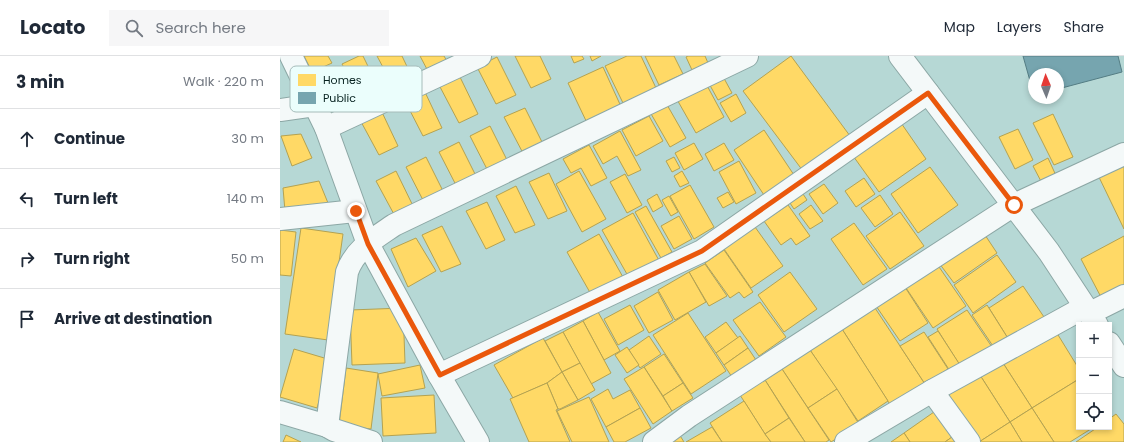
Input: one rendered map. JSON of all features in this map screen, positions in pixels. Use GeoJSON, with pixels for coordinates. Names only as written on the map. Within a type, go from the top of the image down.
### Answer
{"type":"FeatureCollection","features":[{"type":"Feature","properties":{"kind":"street"},"geometry":{"type":"LineString","coordinates":[[291,56],[296,66]]}},
{"type":"Feature","properties":{"kind":"street"},"geometry":{"type":"LineString","coordinates":[[422,83],[480,56]]}},
{"type":"Feature","properties":{"kind":"street"},"geometry":{"type":"LineString","coordinates":[[330,433],[347,272],[350,263],[356,255],[368,244],[394,225],[748,56]]}},
{"type":"Feature","properties":{"kind":"street"},"geometry":{"type":"LineString","coordinates":[[910,60],[928,93],[1049,252],[1091,315]]}},
{"type":"Feature","properties":{"kind":"street"},"geometry":{"type":"LineString","coordinates":[[440,375],[702,251],[928,93]]}},
{"type":"Feature","properties":{"kind":"street"},"geometry":{"type":"LineString","coordinates":[[280,110],[290,109]]}},
{"type":"Feature","properties":{"kind":"street"},"geometry":{"type":"LineString","coordinates":[[318,112],[326,128],[368,244],[478,442]]}},
{"type":"Feature","properties":{"kind":"street"},"geometry":{"type":"LineString","coordinates":[[326,128],[360,112]]}},
{"type":"Feature","properties":{"kind":"street"},"geometry":{"type":"LineString","coordinates":[[654,442],[689,416],[1014,205],[1124,154]]}},
{"type":"Feature","properties":{"kind":"street"},"geometry":{"type":"LineString","coordinates":[[280,219],[356,211]]}},
{"type":"Feature","properties":{"kind":"street"},"geometry":{"type":"LineString","coordinates":[[846,442],[932,391],[1091,315],[1124,296]]}},
{"type":"Feature","properties":{"kind":"street"},"geometry":{"type":"LineString","coordinates":[[1112,348],[1124,366]]}},
{"type":"Feature","properties":{"kind":"street"},"geometry":{"type":"LineString","coordinates":[[932,391],[969,442]]}},
{"type":"Feature","properties":{"kind":"street"},"geometry":{"type":"LineString","coordinates":[[280,412],[330,433],[371,442]]}},
{"type":"Feature","properties":{"kind":"building: Homes"},"geometry":{"type":"Polygon","coordinates":[[[304,56],[328,56],[332,63],[325,66],[309,66],[304,56]]]}},
{"type":"Feature","properties":{"kind":"building: Homes"},"geometry":{"type":"Polygon","coordinates":[[[359,56],[363,56],[368,66],[343,66],[342,64],[359,56]]]}},
{"type":"Feature","properties":{"kind":"building: Homes"},"geometry":{"type":"Polygon","coordinates":[[[377,56],[402,56],[407,66],[382,66],[377,56]]]}},
{"type":"Feature","properties":{"kind":"building: Homes"},"geometry":{"type":"Polygon","coordinates":[[[420,56],[444,56],[449,65],[429,73],[420,56]]]}},
{"type":"Feature","properties":{"kind":"building: Homes"},"geometry":{"type":"Polygon","coordinates":[[[515,56],[540,56],[551,79],[531,88],[515,56]]]}},
{"type":"Feature","properties":{"kind":"building: Homes"},"geometry":{"type":"Polygon","coordinates":[[[571,56],[582,56],[584,59],[574,63],[571,56]]]}},
{"type":"Feature","properties":{"kind":"building: Homes"},"geometry":{"type":"Polygon","coordinates":[[[590,56],[601,56],[592,61],[590,56]]]}},
{"type":"Feature","properties":{"kind":"building: Homes"},"geometry":{"type":"Polygon","coordinates":[[[627,56],[641,56],[656,88],[623,103],[605,66],[627,56]]]}},
{"type":"Feature","properties":{"kind":"building: Homes"},"geometry":{"type":"Polygon","coordinates":[[[645,56],[674,56],[683,74],[659,85],[645,56]]]}},
{"type":"Feature","properties":{"kind":"building: Homes"},"geometry":{"type":"Polygon","coordinates":[[[705,56],[708,63],[692,70],[686,57],[705,56]]]}},
{"type":"Feature","properties":{"kind":"building: Homes"},"geometry":{"type":"Polygon","coordinates":[[[791,56],[853,140],[806,175],[743,91],[791,56]]]}},
{"type":"Feature","properties":{"kind":"building: Homes"},"geometry":{"type":"Polygon","coordinates":[[[497,57],[516,95],[496,104],[477,67],[497,57]]]}},
{"type":"Feature","properties":{"kind":"building: Homes"},"geometry":{"type":"Polygon","coordinates":[[[603,67],[623,111],[589,127],[568,83],[603,67]]]}},
{"type":"Feature","properties":{"kind":"building: Homes"},"geometry":{"type":"Polygon","coordinates":[[[720,71],[732,93],[718,100],[706,78],[720,71]]]}},
{"type":"Feature","properties":{"kind":"building: Homes"},"geometry":{"type":"Polygon","coordinates":[[[459,75],[478,114],[459,123],[439,85],[459,75]]]}},
{"type":"Feature","properties":{"kind":"building: Homes"},"geometry":{"type":"Polygon","coordinates":[[[704,80],[724,117],[696,133],[675,96],[704,80]]]}},
{"type":"Feature","properties":{"kind":"building: Homes"},"geometry":{"type":"Polygon","coordinates":[[[424,90],[442,128],[423,136],[411,112],[422,112],[422,91],[424,90]]]}},
{"type":"Feature","properties":{"kind":"building: Homes"},"geometry":{"type":"Polygon","coordinates":[[[736,94],[746,113],[731,122],[720,103],[736,94]]]}},
{"type":"Feature","properties":{"kind":"building: Homes"},"geometry":{"type":"Polygon","coordinates":[[[666,103],[686,138],[670,147],[650,112],[666,103]]]}},
{"type":"Feature","properties":{"kind":"building: Homes"},"geometry":{"type":"Polygon","coordinates":[[[525,108],[544,146],[524,155],[504,117],[525,108]]]}},
{"type":"Feature","properties":{"kind":"building: Homes"},"geometry":{"type":"Polygon","coordinates":[[[327,112],[341,112],[330,117],[327,112]]]}},
{"type":"Feature","properties":{"kind":"building: Homes"},"geometry":{"type":"Polygon","coordinates":[[[372,112],[382,112],[398,146],[379,155],[359,118],[372,112]]]}},
{"type":"Feature","properties":{"kind":"building: Homes"},"geometry":{"type":"Polygon","coordinates":[[[1053,114],[1073,157],[1054,165],[1033,123],[1053,114]]]}},
{"type":"Feature","properties":{"kind":"building: Homes"},"geometry":{"type":"Polygon","coordinates":[[[649,116],[663,141],[636,156],[622,130],[649,116]]]}},
{"type":"Feature","properties":{"kind":"building: Homes"},"geometry":{"type":"Polygon","coordinates":[[[899,120],[926,159],[879,192],[851,153],[899,120]]]}},
{"type":"Feature","properties":{"kind":"building: Homes"},"geometry":{"type":"Polygon","coordinates":[[[490,126],[509,164],[489,173],[470,136],[490,126]]]}},
{"type":"Feature","properties":{"kind":"building: Homes"},"geometry":{"type":"Polygon","coordinates":[[[1018,129],[1033,160],[1015,169],[999,137],[1018,129]]]}},
{"type":"Feature","properties":{"kind":"building: Homes"},"geometry":{"type":"Polygon","coordinates":[[[764,130],[794,175],[764,195],[734,150],[764,130]]]}},
{"type":"Feature","properties":{"kind":"building: Homes"},"geometry":{"type":"Polygon","coordinates":[[[620,131],[641,170],[628,176],[617,156],[603,164],[593,146],[620,131]]]}},
{"type":"Feature","properties":{"kind":"building: Homes"},"geometry":{"type":"Polygon","coordinates":[[[301,134],[312,158],[292,166],[281,136],[301,134]]]}},
{"type":"Feature","properties":{"kind":"building: Homes"},"geometry":{"type":"Polygon","coordinates":[[[459,142],[478,180],[458,189],[439,152],[459,142]]]}},
{"type":"Feature","properties":{"kind":"building: Homes"},"geometry":{"type":"Polygon","coordinates":[[[694,143],[703,159],[684,170],[675,153],[694,143]]]}},
{"type":"Feature","properties":{"kind":"building: Homes"},"geometry":{"type":"Polygon","coordinates":[[[724,143],[734,160],[714,171],[705,154],[724,143]]]}},
{"type":"Feature","properties":{"kind":"building: Homes"},"geometry":{"type":"Polygon","coordinates":[[[589,145],[607,178],[591,186],[581,168],[571,173],[563,159],[589,145]]]}},
{"type":"Feature","properties":{"kind":"building: Homes"},"geometry":{"type":"Polygon","coordinates":[[[426,157],[445,195],[425,204],[406,167],[426,157]]]}},
{"type":"Feature","properties":{"kind":"building: Homes"},"geometry":{"type":"Polygon","coordinates":[[[674,157],[680,168],[672,172],[666,161],[674,157]]]}},
{"type":"Feature","properties":{"kind":"building: Homes"},"geometry":{"type":"Polygon","coordinates":[[[1048,158],[1058,180],[1044,187],[1033,166],[1048,158]]]}},
{"type":"Feature","properties":{"kind":"building: Homes"},"geometry":{"type":"Polygon","coordinates":[[[1124,160],[1124,229],[1097,173],[1124,160]]]}},
{"type":"Feature","properties":{"kind":"building: Homes"},"geometry":{"type":"Polygon","coordinates":[[[739,161],[756,193],[736,204],[719,172],[739,161]]]}},
{"type":"Feature","properties":{"kind":"building: Homes"},"geometry":{"type":"Polygon","coordinates":[[[930,167],[958,205],[918,233],[891,194],[930,167]]]}},
{"type":"Feature","properties":{"kind":"building: Homes"},"geometry":{"type":"Polygon","coordinates":[[[396,171],[415,210],[396,218],[376,181],[396,171]]]}},
{"type":"Feature","properties":{"kind":"building: Homes"},"geometry":{"type":"Polygon","coordinates":[[[579,171],[606,219],[582,232],[556,184],[579,171]]]}},
{"type":"Feature","properties":{"kind":"building: Homes"},"geometry":{"type":"Polygon","coordinates":[[[682,171],[689,183],[680,187],[674,176],[682,171]]]}},
{"type":"Feature","properties":{"kind":"building: Homes"},"geometry":{"type":"Polygon","coordinates":[[[549,173],[567,211],[548,219],[529,182],[549,173]]]}},
{"type":"Feature","properties":{"kind":"building: Homes"},"geometry":{"type":"Polygon","coordinates":[[[625,174],[642,205],[627,213],[610,182],[625,174]]]}},
{"type":"Feature","properties":{"kind":"building: Homes"},"geometry":{"type":"Polygon","coordinates":[[[864,178],[875,194],[856,207],[845,191],[864,178]]]}},
{"type":"Feature","properties":{"kind":"building: Homes"},"geometry":{"type":"Polygon","coordinates":[[[319,181],[328,203],[285,211],[283,188],[319,181]]]}},
{"type":"Feature","properties":{"kind":"building: Homes"},"geometry":{"type":"Polygon","coordinates":[[[824,184],[838,203],[823,214],[809,194],[824,184]]]}},
{"type":"Feature","properties":{"kind":"building: Homes"},"geometry":{"type":"Polygon","coordinates":[[[690,185],[714,227],[694,239],[670,196],[690,185]]]}},
{"type":"Feature","properties":{"kind":"building: Homes"},"geometry":{"type":"Polygon","coordinates":[[[516,186],[535,225],[515,233],[496,196],[516,186]]]}},
{"type":"Feature","properties":{"kind":"building: Homes"},"geometry":{"type":"Polygon","coordinates":[[[799,188],[807,200],[794,209],[786,197],[799,188]]]}},
{"type":"Feature","properties":{"kind":"building: Homes"},"geometry":{"type":"Polygon","coordinates":[[[728,192],[734,202],[723,208],[717,198],[728,192]]]}},
{"type":"Feature","properties":{"kind":"building: Homes"},"geometry":{"type":"Polygon","coordinates":[[[657,194],[663,206],[653,212],[647,200],[657,194]]]}},
{"type":"Feature","properties":{"kind":"building: Homes"},"geometry":{"type":"Polygon","coordinates":[[[880,195],[893,214],[875,227],[861,208],[880,195]]]}},
{"type":"Feature","properties":{"kind":"building: Homes"},"geometry":{"type":"Polygon","coordinates":[[[669,196],[678,212],[671,216],[662,200],[669,196]]]}},
{"type":"Feature","properties":{"kind":"building: Homes"},"geometry":{"type":"Polygon","coordinates":[[[487,202],[505,240],[486,249],[466,211],[487,202]]]}},
{"type":"Feature","properties":{"kind":"building: Homes"},"geometry":{"type":"Polygon","coordinates":[[[788,205],[810,236],[796,245],[791,238],[781,245],[764,221],[788,205]]]}},
{"type":"Feature","properties":{"kind":"building: Homes"},"geometry":{"type":"Polygon","coordinates":[[[811,205],[823,221],[810,229],[799,214],[811,205]]]}},
{"type":"Feature","properties":{"kind":"building: Homes"},"geometry":{"type":"Polygon","coordinates":[[[646,206],[672,252],[661,258],[635,212],[646,206]]]}},
{"type":"Feature","properties":{"kind":"building: Homes"},"geometry":{"type":"Polygon","coordinates":[[[900,212],[924,246],[890,269],[866,236],[900,212]]]}},
{"type":"Feature","properties":{"kind":"building: Homes"},"geometry":{"type":"Polygon","coordinates":[[[633,213],[662,266],[632,283],[602,230],[633,213]]]}},
{"type":"Feature","properties":{"kind":"building: Homes"},"geometry":{"type":"Polygon","coordinates":[[[679,216],[692,239],[674,249],[661,226],[679,216]]]}},
{"type":"Feature","properties":{"kind":"building: Homes"},"geometry":{"type":"Polygon","coordinates":[[[854,223],[887,269],[863,285],[831,239],[854,223]]]}},
{"type":"Feature","properties":{"kind":"building: Homes"},"geometry":{"type":"Polygon","coordinates":[[[442,226],[461,264],[441,272],[422,235],[442,226]]]}},
{"type":"Feature","properties":{"kind":"building: Homes"},"geometry":{"type":"Polygon","coordinates":[[[755,227],[783,266],[751,288],[724,249],[755,227]]]}},
{"type":"Feature","properties":{"kind":"building: Homes"},"geometry":{"type":"Polygon","coordinates":[[[301,228],[343,234],[328,340],[285,334],[301,228]]]}},
{"type":"Feature","properties":{"kind":"building: Homes"},"geometry":{"type":"Polygon","coordinates":[[[280,230],[296,232],[291,276],[280,275],[280,230]]]}},
{"type":"Feature","properties":{"kind":"building: Homes"},"geometry":{"type":"Polygon","coordinates":[[[983,232],[997,253],[954,283],[939,263],[983,232]]]}},
{"type":"Feature","properties":{"kind":"building: Homes"},"geometry":{"type":"Polygon","coordinates":[[[599,234],[624,279],[592,296],[567,252],[599,234]]]}},
{"type":"Feature","properties":{"kind":"building: Homes"},"geometry":{"type":"Polygon","coordinates":[[[1124,236],[1124,288],[1102,299],[1081,259],[1124,236]]]}},
{"type":"Feature","properties":{"kind":"building: Homes"},"geometry":{"type":"Polygon","coordinates":[[[416,238],[436,271],[408,287],[391,249],[416,238]]]}},
{"type":"Feature","properties":{"kind":"building: Homes"},"geometry":{"type":"Polygon","coordinates":[[[724,250],[753,292],[744,298],[739,292],[730,298],[705,263],[724,250]]]}},
{"type":"Feature","properties":{"kind":"building: Homes"},"geometry":{"type":"Polygon","coordinates":[[[997,255],[1016,282],[973,313],[954,285],[997,255]]]}},
{"type":"Feature","properties":{"kind":"building: Homes"},"geometry":{"type":"Polygon","coordinates":[[[705,264],[727,296],[709,306],[689,272],[705,264]]]}},
{"type":"Feature","properties":{"kind":"building: Homes"},"geometry":{"type":"Polygon","coordinates":[[[937,264],[966,306],[933,328],[904,285],[937,264]]]}},
{"type":"Feature","properties":{"kind":"building: Homes"},"geometry":{"type":"Polygon","coordinates":[[[689,272],[706,302],[675,320],[658,290],[689,272]]]}},
{"type":"Feature","properties":{"kind":"building: Homes"},"geometry":{"type":"Polygon","coordinates":[[[790,272],[817,309],[784,332],[758,295],[790,272]]]}},
{"type":"Feature","properties":{"kind":"building: Homes"},"geometry":{"type":"Polygon","coordinates":[[[903,284],[928,323],[900,341],[874,303],[903,284]]]}},
{"type":"Feature","properties":{"kind":"building: Homes"},"geometry":{"type":"Polygon","coordinates":[[[1023,286],[1044,317],[1009,340],[989,308],[1023,286]]]}},
{"type":"Feature","properties":{"kind":"building: Homes"},"geometry":{"type":"Polygon","coordinates":[[[658,292],[673,320],[649,333],[634,306],[658,292]]]}},
{"type":"Feature","properties":{"kind":"building: Homes"},"geometry":{"type":"Polygon","coordinates":[[[760,302],[786,337],[759,356],[733,320],[760,302]]]}},
{"type":"Feature","properties":{"kind":"building: Homes"},"geometry":{"type":"Polygon","coordinates":[[[630,305],[644,330],[618,345],[604,319],[630,305]]]}},
{"type":"Feature","properties":{"kind":"building: Homes"},"geometry":{"type":"Polygon","coordinates":[[[987,305],[1009,340],[997,352],[972,315],[987,305]]]}},
{"type":"Feature","properties":{"kind":"building: Homes"},"geometry":{"type":"Polygon","coordinates":[[[403,308],[405,363],[352,365],[350,310],[403,308]]]}},
{"type":"Feature","properties":{"kind":"building: Homes"},"geometry":{"type":"Polygon","coordinates":[[[875,308],[925,384],[891,406],[842,329],[875,308]]]}},
{"type":"Feature","properties":{"kind":"building: Homes"},"geometry":{"type":"Polygon","coordinates":[[[967,310],[992,347],[961,367],[937,329],[967,310]]]}},
{"type":"Feature","properties":{"kind":"building: Homes"},"geometry":{"type":"Polygon","coordinates":[[[598,312],[620,351],[604,360],[583,321],[598,312]]]}},
{"type":"Feature","properties":{"kind":"building: Homes"},"geometry":{"type":"Polygon","coordinates":[[[688,313],[726,371],[691,394],[653,335],[688,313]]]}},
{"type":"Feature","properties":{"kind":"building: Homes"},"geometry":{"type":"Polygon","coordinates":[[[583,321],[611,373],[591,384],[563,332],[583,321]]]}},
{"type":"Feature","properties":{"kind":"building: Homes"},"geometry":{"type":"Polygon","coordinates":[[[726,322],[738,338],[716,353],[705,337],[726,322]]]}},
{"type":"Feature","properties":{"kind":"building: Homes"},"geometry":{"type":"Polygon","coordinates":[[[842,329],[888,401],[858,421],[810,350],[842,329]]]}},
{"type":"Feature","properties":{"kind":"building: Homes"},"geometry":{"type":"Polygon","coordinates":[[[1055,330],[1076,364],[1076,381],[1032,408],[1003,363],[1055,330]]]}},
{"type":"Feature","properties":{"kind":"building: Homes"},"geometry":{"type":"Polygon","coordinates":[[[938,331],[960,365],[950,371],[928,337],[938,331]]]}},
{"type":"Feature","properties":{"kind":"building: Homes"},"geometry":{"type":"Polygon","coordinates":[[[563,332],[580,363],[562,372],[545,341],[563,332]]]}},
{"type":"Feature","properties":{"kind":"building: Homes"},"geometry":{"type":"Polygon","coordinates":[[[924,332],[948,369],[925,384],[900,346],[924,332]]]}},
{"type":"Feature","properties":{"kind":"building: Homes"},"geometry":{"type":"Polygon","coordinates":[[[649,336],[661,354],[640,368],[629,350],[649,336]]]}},
{"type":"Feature","properties":{"kind":"building: Homes"},"geometry":{"type":"Polygon","coordinates":[[[740,336],[748,348],[724,365],[716,353],[740,336]]]}},
{"type":"Feature","properties":{"kind":"building: Homes"},"geometry":{"type":"Polygon","coordinates":[[[543,338],[562,372],[547,383],[513,398],[494,365],[543,338]]]}},
{"type":"Feature","properties":{"kind":"building: Homes"},"geometry":{"type":"Polygon","coordinates":[[[627,347],[639,365],[627,373],[615,355],[627,347]]]}},
{"type":"Feature","properties":{"kind":"building: Homes"},"geometry":{"type":"Polygon","coordinates":[[[748,348],[758,363],[734,380],[724,365],[748,348]]]}},
{"type":"Feature","properties":{"kind":"building: Homes"},"geometry":{"type":"Polygon","coordinates":[[[294,349],[331,360],[317,408],[280,397],[294,349]]]}},
{"type":"Feature","properties":{"kind":"building: Homes"},"geometry":{"type":"Polygon","coordinates":[[[810,350],[837,389],[808,408],[782,369],[810,350]]]}},
{"type":"Feature","properties":{"kind":"building: Homes"},"geometry":{"type":"Polygon","coordinates":[[[664,354],[683,383],[663,396],[644,367],[664,354]]]}},
{"type":"Feature","properties":{"kind":"building: Homes"},"geometry":{"type":"Polygon","coordinates":[[[580,363],[595,390],[578,400],[562,372],[580,363]]]}},
{"type":"Feature","properties":{"kind":"building: Homes"},"geometry":{"type":"Polygon","coordinates":[[[1003,363],[1032,408],[1010,422],[978,372],[1003,363]]]}},
{"type":"Feature","properties":{"kind":"building: Homes"},"geometry":{"type":"Polygon","coordinates":[[[420,365],[425,388],[382,396],[378,374],[420,365]]]}},
{"type":"Feature","properties":{"kind":"building: Homes"},"geometry":{"type":"Polygon","coordinates":[[[644,367],[672,411],[653,424],[624,379],[644,367]]]}},
{"type":"Feature","properties":{"kind":"building: Homes"},"geometry":{"type":"Polygon","coordinates":[[[346,368],[378,373],[371,429],[339,425],[346,368]]]}},
{"type":"Feature","properties":{"kind":"building: Homes"},"geometry":{"type":"Polygon","coordinates":[[[782,369],[829,440],[826,442],[805,442],[765,380],[782,369]]]}},
{"type":"Feature","properties":{"kind":"building: Homes"},"geometry":{"type":"Polygon","coordinates":[[[562,372],[578,400],[558,409],[547,383],[562,372]]]}},
{"type":"Feature","properties":{"kind":"building: Homes"},"geometry":{"type":"Polygon","coordinates":[[[978,372],[1010,422],[979,442],[945,391],[978,372]]]}},
{"type":"Feature","properties":{"kind":"building: Homes"},"geometry":{"type":"Polygon","coordinates":[[[765,380],[789,418],[765,434],[740,395],[765,380]]]}},
{"type":"Feature","properties":{"kind":"building: Homes"},"geometry":{"type":"Polygon","coordinates":[[[1076,381],[1076,430],[1089,430],[1070,442],[1054,442],[1032,408],[1076,381]]]}},
{"type":"Feature","properties":{"kind":"building: Homes"},"geometry":{"type":"Polygon","coordinates":[[[547,383],[558,409],[556,410],[570,442],[529,442],[510,399],[547,383]]]}},
{"type":"Feature","properties":{"kind":"building: Homes"},"geometry":{"type":"Polygon","coordinates":[[[683,383],[693,398],[672,411],[663,396],[683,383]]]}},
{"type":"Feature","properties":{"kind":"building: Homes"},"geometry":{"type":"Polygon","coordinates":[[[608,389],[613,399],[630,390],[640,408],[606,427],[591,399],[608,389]]]}},
{"type":"Feature","properties":{"kind":"building: Homes"},"geometry":{"type":"Polygon","coordinates":[[[837,389],[859,424],[831,442],[808,408],[837,389]]]}},
{"type":"Feature","properties":{"kind":"building: Homes"},"geometry":{"type":"Polygon","coordinates":[[[434,395],[436,433],[383,436],[381,398],[434,395]]]}},
{"type":"Feature","properties":{"kind":"building: Homes"},"geometry":{"type":"Polygon","coordinates":[[[589,397],[609,442],[572,442],[557,411],[589,397]]]}},
{"type":"Feature","properties":{"kind":"building: Homes"},"geometry":{"type":"Polygon","coordinates":[[[744,401],[771,442],[722,442],[710,423],[744,401]]]}},
{"type":"Feature","properties":{"kind":"building: Homes"},"geometry":{"type":"Polygon","coordinates":[[[640,408],[651,428],[625,442],[614,442],[606,427],[640,408]]]}},
{"type":"Feature","properties":{"kind":"building: Homes"},"geometry":{"type":"Polygon","coordinates":[[[1032,408],[1054,442],[1022,442],[1010,422],[1032,408]]]}},
{"type":"Feature","properties":{"kind":"building: Homes"},"geometry":{"type":"Polygon","coordinates":[[[934,412],[952,437],[945,442],[910,442],[904,433],[934,412]]]}},
{"type":"Feature","properties":{"kind":"building: Homes"},"geometry":{"type":"Polygon","coordinates":[[[1116,414],[1124,424],[1124,442],[1076,442],[1094,430],[1112,430],[1112,417],[1116,414]]]}},
{"type":"Feature","properties":{"kind":"building: Homes"},"geometry":{"type":"Polygon","coordinates":[[[789,418],[805,442],[771,442],[765,434],[789,418]]]}},
{"type":"Feature","properties":{"kind":"building: Homes"},"geometry":{"type":"Polygon","coordinates":[[[1010,422],[1022,442],[979,442],[1010,422]]]}},
{"type":"Feature","properties":{"kind":"building: Homes"},"geometry":{"type":"Polygon","coordinates":[[[712,427],[722,442],[686,442],[712,427]]]}},
{"type":"Feature","properties":{"kind":"building: Homes"},"geometry":{"type":"Polygon","coordinates":[[[904,433],[910,442],[891,442],[904,433]]]}},
{"type":"Feature","properties":{"kind":"building: Homes"},"geometry":{"type":"Polygon","coordinates":[[[679,434],[684,442],[664,442],[679,434]]]}},
{"type":"Feature","properties":{"kind":"building: Homes"},"geometry":{"type":"Polygon","coordinates":[[[286,435],[301,442],[283,442],[286,435]]]}},
{"type":"Feature","properties":{"kind":"building: Homes"},"geometry":{"type":"Polygon","coordinates":[[[952,437],[956,442],[945,442],[952,437]]]}},
{"type":"Feature","properties":{"kind":"building: Public"},"geometry":{"type":"Polygon","coordinates":[[[1023,56],[1118,56],[1122,72],[1064,87],[1064,68],[1028,68],[1028,74],[1023,56]]]}},
{"type":"Feature","properties":{"kind":"route"},"geometry":{"type":"LineString","coordinates":[[356,211],[368,244],[440,375],[702,251],[928,93],[1014,205]]}}]}
